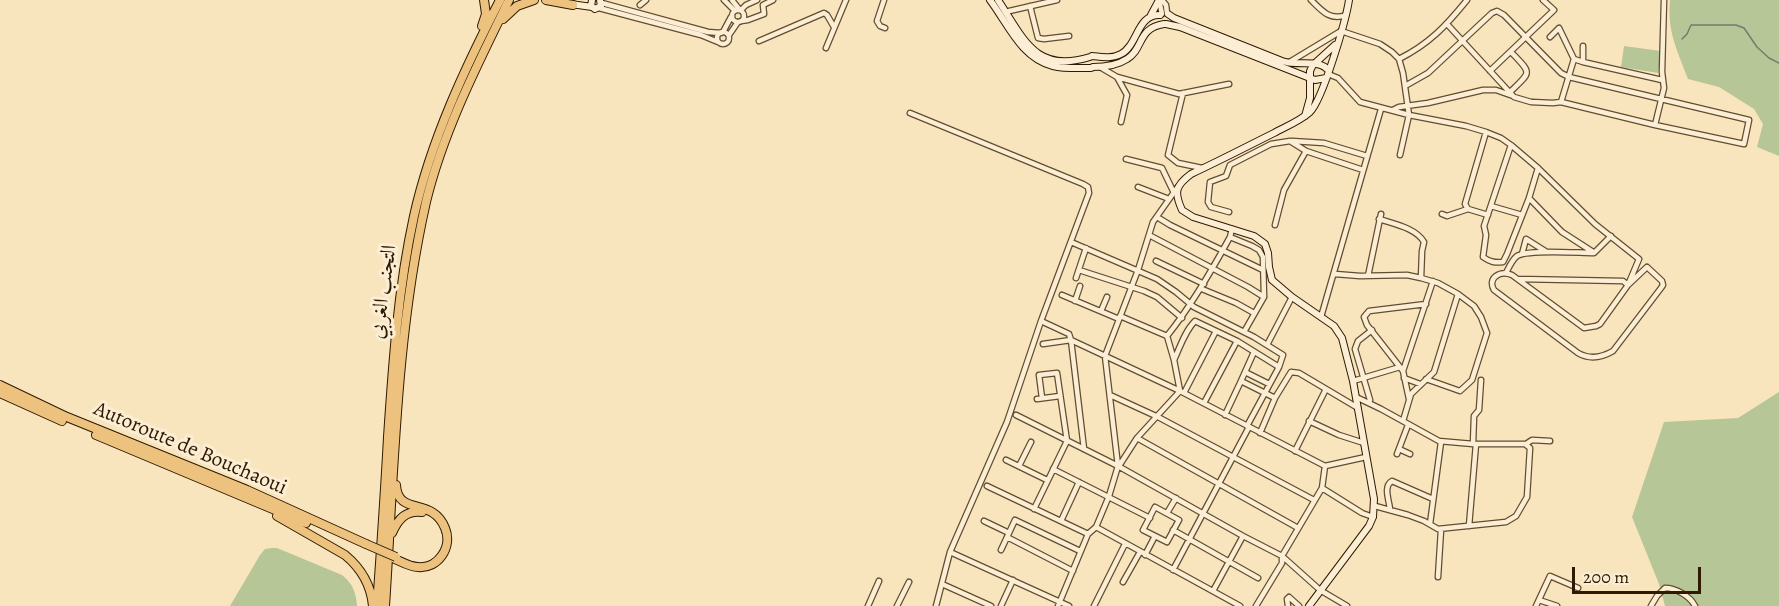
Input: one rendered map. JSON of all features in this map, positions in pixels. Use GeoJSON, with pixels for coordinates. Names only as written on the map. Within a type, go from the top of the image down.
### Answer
{"type":"FeatureCollection","features":[{"type":"Feature","properties":{"kind":"highway"},"geometry":{"type":"LineString","coordinates":[[475,50],[485,18],[484,0]]}},
{"type":"Feature","properties":{"kind":"highway","name":"التجنب الغربي"},"geometry":{"type":"LineString","coordinates":[[375,606],[393,354],[414,215],[449,109],[500,0]]}},
{"type":"Feature","properties":{"kind":"highway","name":"التجنب الغربي"},"geometry":{"type":"LineString","coordinates":[[385,606],[393,559],[395,440],[406,315],[426,202],[461,100],[509,0]]}},
{"type":"Feature","properties":{"kind":"highway"},"geometry":{"type":"LineString","coordinates":[[494,31],[514,8],[534,0]]}},
{"type":"Feature","properties":{"kind":"highway"},"geometry":{"type":"LineString","coordinates":[[546,0],[573,5]]}},
{"type":"Feature","properties":{"kind":"highway","name":"Autoroute de Bouchaoui"},"geometry":{"type":"LineString","coordinates":[[0,385],[67,417],[247,490],[366,546]]}},
{"type":"Feature","properties":{"kind":"highway","name":"Autoroute de Bouchaoui"},"geometry":{"type":"LineString","coordinates":[[0,393],[225,490],[366,546]]}},
{"type":"Feature","properties":{"kind":"highway"},"geometry":{"type":"LineString","coordinates":[[366,546],[393,559],[418,567],[430,565],[441,558],[444,553],[447,541],[446,529],[435,514],[425,508],[402,502],[397,494],[395,440]]}},
{"type":"Feature","properties":{"kind":"highway"},"geometry":{"type":"LineString","coordinates":[[225,490],[272,513],[345,555],[360,569],[366,579],[375,606]]}},
{"type":"Feature","properties":{"kind":"highway"},"geometry":{"type":"LineString","coordinates":[[417,511],[435,518],[444,537],[443,548],[438,556],[429,562],[417,564],[393,559],[392,533],[399,519],[409,512],[417,511]]}},
{"type":"Feature","properties":{"kind":"main road"},"geometry":{"type":"LineString","coordinates":[[559,0],[573,5],[591,2],[596,9],[601,3]]}},
{"type":"Feature","properties":{"kind":"main road"},"geometry":{"type":"LineString","coordinates":[[990,0],[1017,40],[1033,56],[1051,66],[1095,67],[1125,61],[1148,31],[1165,24],[1190,31],[1309,78],[1319,81],[1328,74]]}},
{"type":"Feature","properties":{"kind":"main road"},"geometry":{"type":"LineString","coordinates":[[998,0],[1029,47],[1046,58],[1071,62],[1091,57],[1108,58],[1120,55],[1130,46],[1139,28],[1151,16],[1160,0]]}},
{"type":"Feature","properties":{"kind":"main road"},"geometry":{"type":"LineString","coordinates":[[1309,606],[1369,526],[1375,506],[1353,381],[1342,338],[1334,326],[1272,280],[1269,253],[1265,244],[1254,236],[1193,217],[1182,210],[1177,194],[1180,182],[1191,174],[1304,116],[1315,105],[1328,74],[1350,2]]}},
{"type":"Feature","properties":{"kind":"main road"},"geometry":{"type":"LineString","coordinates":[[1164,14],[1170,19],[1165,24]]}},
{"type":"Feature","properties":{"kind":"main road"},"geometry":{"type":"LineString","coordinates":[[1151,16],[1164,14],[1287,63],[1322,64],[1328,74]]}},
{"type":"Feature","properties":{"kind":"main road"},"geometry":{"type":"LineString","coordinates":[[1304,116],[1310,98],[1310,71],[1315,63],[1338,42]]}},
{"type":"Feature","properties":{"kind":"main road"},"geometry":{"type":"LineString","coordinates":[[1091,57],[1097,61],[1095,67]]}},
{"type":"Feature","properties":{"kind":"street"},"geometry":{"type":"LineString","coordinates":[[640,5],[646,0]]}},
{"type":"Feature","properties":{"kind":"street"},"geometry":{"type":"LineString","coordinates":[[601,3],[726,44],[729,41],[729,35],[744,16],[724,0]]}},
{"type":"Feature","properties":{"kind":"street"},"geometry":{"type":"LineString","coordinates":[[732,0],[738,10]]}},
{"type":"Feature","properties":{"kind":"street"},"geometry":{"type":"LineString","coordinates":[[718,42],[717,36],[738,10],[757,0]]}},
{"type":"Feature","properties":{"kind":"street"},"geometry":{"type":"LineString","coordinates":[[732,17],[739,22],[764,14],[763,5],[773,0]]}},
{"type":"Feature","properties":{"kind":"street"},"geometry":{"type":"LineString","coordinates":[[826,48],[846,0]]}},
{"type":"Feature","properties":{"kind":"street"},"geometry":{"type":"LineString","coordinates":[[884,0],[878,21],[880,26],[885,28]]}},
{"type":"Feature","properties":{"kind":"street"},"geometry":{"type":"LineString","coordinates":[[1005,12],[1057,0]]}},
{"type":"Feature","properties":{"kind":"street"},"geometry":{"type":"LineString","coordinates":[[1160,0],[1164,14]]}},
{"type":"Feature","properties":{"kind":"street"},"geometry":{"type":"LineString","coordinates":[[1311,0],[1328,15],[1338,17],[1346,15]]}},
{"type":"Feature","properties":{"kind":"street"},"geometry":{"type":"LineString","coordinates":[[1399,59],[1434,38],[1467,0]]}},
{"type":"Feature","properties":{"kind":"street"},"geometry":{"type":"LineString","coordinates":[[1490,71],[1554,10],[1543,0]]}},
{"type":"Feature","properties":{"kind":"street"},"geometry":{"type":"LineString","coordinates":[[1655,125],[1664,88],[1662,80],[1664,0]]}},
{"type":"Feature","properties":{"kind":"street"},"geometry":{"type":"LineString","coordinates":[[601,3],[708,32],[722,32],[729,35]]}},
{"type":"Feature","properties":{"kind":"street"},"geometry":{"type":"LineString","coordinates":[[1030,6],[1038,38],[1069,36]]}},
{"type":"Feature","properties":{"kind":"street"},"geometry":{"type":"LineString","coordinates":[[1393,110],[1483,90],[1496,90],[1531,102],[1561,102],[1744,144],[1749,120],[1569,77],[1561,73],[1502,13],[1497,11],[1492,13],[1428,73],[1405,86]]}},
{"type":"Feature","properties":{"kind":"street"},"geometry":{"type":"LineString","coordinates":[[759,41],[824,13],[828,15],[834,27]]}},
{"type":"Feature","properties":{"kind":"street"},"geometry":{"type":"LineString","coordinates":[[1447,24],[1512,94]]}},
{"type":"Feature","properties":{"kind":"street"},"geometry":{"type":"LineString","coordinates":[[1550,37],[1559,28],[1574,59],[1561,102]]}},
{"type":"Feature","properties":{"kind":"street"},"geometry":{"type":"LineString","coordinates":[[1287,63],[1341,30],[1380,44],[1399,59],[1409,115],[1400,155]]}},
{"type":"Feature","properties":{"kind":"street"},"geometry":{"type":"LineString","coordinates":[[1582,46],[1583,62]]}},
{"type":"Feature","properties":{"kind":"street"},"geometry":{"type":"LineString","coordinates":[[1511,52],[1528,72],[1526,78],[1512,94]]}},
{"type":"Feature","properties":{"kind":"street"},"geometry":{"type":"LineString","coordinates":[[1574,59],[1662,80]]}},
{"type":"Feature","properties":{"kind":"street"},"geometry":{"type":"LineString","coordinates":[[1095,67],[1117,77],[1179,94],[1230,84]]}},
{"type":"Feature","properties":{"kind":"street"},"geometry":{"type":"LineString","coordinates":[[1328,74],[1338,78],[1360,102],[1381,109],[1466,126],[1486,132],[1511,145],[1595,224],[1639,259],[1662,281],[1661,288],[1613,351],[1591,358],[1578,353],[1494,290],[1493,279],[1499,274],[1506,273],[1518,279],[1584,328],[1590,328],[1600,324],[1628,285],[1647,267]]}},
{"type":"Feature","properties":{"kind":"street"},"geometry":{"type":"LineString","coordinates":[[1117,77],[1127,95],[1120,122]]}},
{"type":"Feature","properties":{"kind":"street"},"geometry":{"type":"LineString","coordinates":[[1183,93],[1168,155],[1178,163],[1202,168]]}},
{"type":"Feature","properties":{"kind":"street"},"geometry":{"type":"LineString","coordinates":[[1321,317],[1381,109]]}},
{"type":"Feature","properties":{"kind":"street"},"geometry":{"type":"LineString","coordinates":[[910,113],[1088,187],[1088,199],[1041,321],[1007,422],[950,552],[936,606]]}},
{"type":"Feature","properties":{"kind":"street"},"geometry":{"type":"LineString","coordinates":[[1468,209],[1465,204],[1486,132]]}},
{"type":"Feature","properties":{"kind":"street"},"geometry":{"type":"LineString","coordinates":[[1229,212],[1210,207],[1208,202],[1210,182],[1226,176],[1230,165],[1271,144],[1290,141],[1324,143],[1367,156]]}},
{"type":"Feature","properties":{"kind":"street"},"geometry":{"type":"LineString","coordinates":[[1290,141],[1306,151],[1363,170]]}},
{"type":"Feature","properties":{"kind":"street"},"geometry":{"type":"LineString","coordinates":[[1511,145],[1484,226],[1486,235],[1483,257],[1495,263],[1503,262],[1508,254],[1538,168]]}},
{"type":"Feature","properties":{"kind":"street"},"geometry":{"type":"LineString","coordinates":[[1275,225],[1284,190],[1306,151]]}},
{"type":"Feature","properties":{"kind":"street"},"geometry":{"type":"LineString","coordinates":[[1126,159],[1162,168],[1174,193]]}},
{"type":"Feature","properties":{"kind":"street"},"geometry":{"type":"LineString","coordinates":[[1118,466],[1105,356],[1156,217],[1180,182]]}},
{"type":"Feature","properties":{"kind":"street"},"geometry":{"type":"LineString","coordinates":[[1138,187],[1169,199]]}},
{"type":"Feature","properties":{"kind":"street"},"geometry":{"type":"LineString","coordinates":[[1529,198],[1562,232],[1594,253]]}},
{"type":"Feature","properties":{"kind":"street"},"geometry":{"type":"LineString","coordinates":[[1491,206],[1522,215]]}},
{"type":"Feature","properties":{"kind":"street"},"geometry":{"type":"LineString","coordinates":[[1442,214],[1447,216],[1468,209],[1488,215]]}},
{"type":"Feature","properties":{"kind":"street"},"geometry":{"type":"LineString","coordinates":[[1368,276],[1380,216],[1420,235],[1424,242],[1421,278]]}},
{"type":"Feature","properties":{"kind":"street"},"geometry":{"type":"LineString","coordinates":[[1156,217],[1263,270]]}},
{"type":"Feature","properties":{"kind":"street"},"geometry":{"type":"LineString","coordinates":[[1167,336],[1203,287],[1233,229]]}},
{"type":"Feature","properties":{"kind":"street"},"geometry":{"type":"LineString","coordinates":[[1149,235],[1264,297]]}},
{"type":"Feature","properties":{"kind":"street"},"geometry":{"type":"LineString","coordinates":[[1506,273],[1514,260],[1522,254],[1545,251],[1594,253],[1611,236]]}},
{"type":"Feature","properties":{"kind":"street"},"geometry":{"type":"LineString","coordinates":[[1230,237],[1259,250],[1263,257],[1264,297],[1244,332]]}},
{"type":"Feature","properties":{"kind":"street"},"geometry":{"type":"LineString","coordinates":[[1522,254],[1526,239],[1545,251]]}},
{"type":"Feature","properties":{"kind":"street"},"geometry":{"type":"LineString","coordinates":[[1071,242],[1138,270],[1166,285],[1191,305],[1283,355],[1279,367],[1173,570]]}},
{"type":"Feature","properties":{"kind":"street"},"geometry":{"type":"LineString","coordinates":[[1076,278],[1086,248]]}},
{"type":"Feature","properties":{"kind":"street"},"geometry":{"type":"LineString","coordinates":[[1628,285],[1639,259]]}},
{"type":"Feature","properties":{"kind":"street"},"geometry":{"type":"LineString","coordinates":[[1156,261],[1254,313]]}},
{"type":"Feature","properties":{"kind":"street"},"geometry":{"type":"LineString","coordinates":[[1079,270],[1131,285],[1157,297],[1182,318]]}},
{"type":"Feature","properties":{"kind":"street"},"geometry":{"type":"LineString","coordinates":[[1335,274],[1407,275],[1421,278],[1433,281],[1458,294],[1474,306],[1487,333],[1472,380],[1460,391],[1426,379]]}},
{"type":"Feature","properties":{"kind":"street"},"geometry":{"type":"LineString","coordinates":[[1518,279],[1623,280],[1628,285]]}},
{"type":"Feature","properties":{"kind":"street"},"geometry":{"type":"LineString","coordinates":[[1402,369],[1433,281]]}},
{"type":"Feature","properties":{"kind":"street"},"geometry":{"type":"LineString","coordinates":[[1075,301],[1080,286]]}},
{"type":"Feature","properties":{"kind":"street"},"geometry":{"type":"LineString","coordinates":[[1403,421],[1413,391],[1434,372],[1458,294]]}},
{"type":"Feature","properties":{"kind":"street"},"geometry":{"type":"LineString","coordinates":[[1062,295],[1167,336]]}},
{"type":"Feature","properties":{"kind":"street"},"geometry":{"type":"LineString","coordinates":[[1101,311],[1107,297]]}},
{"type":"Feature","properties":{"kind":"street"},"geometry":{"type":"LineString","coordinates":[[1267,345],[1292,297]]}},
{"type":"Feature","properties":{"kind":"street"},"geometry":{"type":"LineString","coordinates":[[1409,399],[1402,369],[1365,321],[1366,314],[1369,311],[1426,304]]}},
{"type":"Feature","properties":{"kind":"street"},"geometry":{"type":"LineString","coordinates":[[1041,321],[1069,334],[1084,449]]}},
{"type":"Feature","properties":{"kind":"street"},"geometry":{"type":"LineString","coordinates":[[1174,360],[1193,322],[1237,341],[1279,367]]}},
{"type":"Feature","properties":{"kind":"street"},"geometry":{"type":"LineString","coordinates":[[1370,400],[1355,351],[1360,339],[1372,330]]}},
{"type":"Feature","properties":{"kind":"street"},"geometry":{"type":"LineString","coordinates":[[1059,604],[1088,534],[1096,527],[1118,466],[1137,438],[1182,392],[1216,331]]}},
{"type":"Feature","properties":{"kind":"street"},"geometry":{"type":"LineString","coordinates":[[1167,336],[1182,392]]}},
{"type":"Feature","properties":{"kind":"street"},"geometry":{"type":"LineString","coordinates":[[1043,344],[1071,340],[1182,392],[1325,466],[1366,457]]}},
{"type":"Feature","properties":{"kind":"street"},"geometry":{"type":"LineString","coordinates":[[1204,403],[1237,341]]}},
{"type":"Feature","properties":{"kind":"street"},"geometry":{"type":"LineString","coordinates":[[1225,415],[1254,352]]}},
{"type":"Feature","properties":{"kind":"street"},"geometry":{"type":"LineString","coordinates":[[1353,381],[1402,369]]}},
{"type":"Feature","properties":{"kind":"street"},"geometry":{"type":"LineString","coordinates":[[1245,372],[1269,384]]}},
{"type":"Feature","properties":{"kind":"street"},"geometry":{"type":"LineString","coordinates":[[1260,433],[1275,398],[1291,372],[1299,373],[1358,408]]}},
{"type":"Feature","properties":{"kind":"street"},"geometry":{"type":"LineString","coordinates":[[1034,509],[1067,441],[1057,373],[1039,375],[1040,398],[1060,396]]}},
{"type":"Feature","properties":{"kind":"street"},"geometry":{"type":"LineString","coordinates":[[1404,378],[1420,384]]}},
{"type":"Feature","properties":{"kind":"street"},"geometry":{"type":"LineString","coordinates":[[1469,526],[1475,444],[1474,416],[1483,404],[1481,380]]}},
{"type":"Feature","properties":{"kind":"street"},"geometry":{"type":"LineString","coordinates":[[1241,381],[1275,398]]}},
{"type":"Feature","properties":{"kind":"street"},"geometry":{"type":"LineString","coordinates":[[1295,452],[1326,389]]}},
{"type":"Feature","properties":{"kind":"street"},"geometry":{"type":"LineString","coordinates":[[1110,395],[1158,417],[1314,500]]}},
{"type":"Feature","properties":{"kind":"street"},"geometry":{"type":"LineString","coordinates":[[1356,397],[1441,442],[1526,444],[1532,440],[1550,441]]}},
{"type":"Feature","properties":{"kind":"street"},"geometry":{"type":"LineString","coordinates":[[1016,415],[1118,466],[1282,556],[1320,590],[1347,606]]}},
{"type":"Feature","properties":{"kind":"street"},"geometry":{"type":"LineString","coordinates":[[1309,421],[1339,435],[1364,443]]}},
{"type":"Feature","properties":{"kind":"street"},"geometry":{"type":"LineString","coordinates":[[1408,424],[1398,452],[1410,454]]}},
{"type":"Feature","properties":{"kind":"street"},"geometry":{"type":"LineString","coordinates":[[1137,438],[1298,528]]}},
{"type":"Feature","properties":{"kind":"street"},"geometry":{"type":"LineString","coordinates":[[1019,466],[1030,442]]}},
{"type":"Feature","properties":{"kind":"street"},"geometry":{"type":"LineString","coordinates":[[1430,524],[1441,442]]}},
{"type":"Feature","properties":{"kind":"street"},"geometry":{"type":"LineString","coordinates":[[1375,506],[1390,509],[1441,530],[1512,520],[1527,497],[1530,448],[1526,444]]}},
{"type":"Feature","properties":{"kind":"street"},"geometry":{"type":"LineString","coordinates":[[1006,460],[1047,480]]}},
{"type":"Feature","properties":{"kind":"street"},"geometry":{"type":"LineString","coordinates":[[1256,606],[1322,488],[1325,466]]}},
{"type":"Feature","properties":{"kind":"street"},"geometry":{"type":"LineString","coordinates":[[1053,469],[1150,518]]}},
{"type":"Feature","properties":{"kind":"street"},"geometry":{"type":"LineString","coordinates":[[1061,522],[1079,482]]}},
{"type":"Feature","properties":{"kind":"street"},"geometry":{"type":"LineString","coordinates":[[1390,509],[1387,487],[1388,483],[1392,482],[1433,500]]}},
{"type":"Feature","properties":{"kind":"street"},"geometry":{"type":"LineString","coordinates":[[987,486],[1088,534]]}},
{"type":"Feature","properties":{"kind":"street"},"geometry":{"type":"LineString","coordinates":[[1322,488],[1362,513],[1373,517]]}},
{"type":"Feature","properties":{"kind":"street"},"geometry":{"type":"LineString","coordinates":[[1167,513],[1176,498]]}},
{"type":"Feature","properties":{"kind":"street"},"geometry":{"type":"LineString","coordinates":[[1155,507],[1167,513],[1179,520],[1167,542],[1143,530],[1155,507]]}},
{"type":"Feature","properties":{"kind":"street"},"geometry":{"type":"LineString","coordinates":[[1001,550],[1015,520],[1080,551]]}},
{"type":"Feature","properties":{"kind":"street"},"geometry":{"type":"LineString","coordinates":[[984,521],[1073,571]]}},
{"type":"Feature","properties":{"kind":"street"},"geometry":{"type":"LineString","coordinates":[[1096,527],[1240,606]]}},
{"type":"Feature","properties":{"kind":"street"},"geometry":{"type":"LineString","coordinates":[[1173,530],[1258,578]]}},
{"type":"Feature","properties":{"kind":"street"},"geometry":{"type":"LineString","coordinates":[[1438,577],[1441,530]]}},
{"type":"Feature","properties":{"kind":"street"},"geometry":{"type":"LineString","coordinates":[[1123,582],[1155,536]]}},
{"type":"Feature","properties":{"kind":"street"},"geometry":{"type":"LineString","coordinates":[[1213,591],[1243,536]]}},
{"type":"Feature","properties":{"kind":"street"},"geometry":{"type":"LineString","coordinates":[[1094,606],[1125,544]]}},
{"type":"Feature","properties":{"kind":"street"},"geometry":{"type":"LineString","coordinates":[[950,552],[1013,580],[1059,604],[1069,606]]}},
{"type":"Feature","properties":{"kind":"street"},"geometry":{"type":"LineString","coordinates":[[1536,606],[1550,576],[1578,588]]}},
{"type":"Feature","properties":{"kind":"street"},"geometry":{"type":"LineString","coordinates":[[1001,606],[1013,580]]}},
{"type":"Feature","properties":{"kind":"street"},"geometry":{"type":"LineString","coordinates":[[868,606],[879,581]]}},
{"type":"Feature","properties":{"kind":"street"},"geometry":{"type":"LineString","coordinates":[[897,606],[909,582]]}},
{"type":"Feature","properties":{"kind":"street"},"geometry":{"type":"LineString","coordinates":[[942,584],[991,606]]}},
{"type":"Feature","properties":{"kind":"street"},"geometry":{"type":"LineString","coordinates":[[1651,606],[1665,588],[1673,588],[1692,601],[1695,606]]}},
{"type":"Feature","properties":{"kind":"street"},"geometry":{"type":"LineString","coordinates":[[1288,606],[1289,597],[1299,606]]}},
{"type":"Feature","properties":{"kind":"street"},"geometry":{"type":"LineString","coordinates":[[1539,600],[1557,606]]}},
{"type":"Feature","properties":{"kind":"green space"},"geometry":{"type":"Polygon","coordinates":[[[1670,0],[1779,0],[1779,156],[1757,147],[1763,124],[1754,109],[1719,87],[1688,79],[1671,31],[1670,0]]]}},
{"type":"Feature","properties":{"kind":"green space"},"geometry":{"type":"Polygon","coordinates":[[[1624,46],[1661,51],[1658,73],[1621,67],[1624,46]]]}},
{"type":"Feature","properties":{"kind":"green space"},"geometry":{"type":"Polygon","coordinates":[[[1779,392],[1779,606],[1665,606],[1659,584],[1632,517],[1664,422],[1738,418],[1779,392]]]}},
{"type":"Feature","properties":{"kind":"green space"},"geometry":{"type":"Polygon","coordinates":[[[277,548],[342,575],[353,589],[357,606],[230,606],[260,555],[265,549],[277,548]]]}},
{"type":"Feature","properties":{"kind":"waterway"},"geometry":{"type":"LineString","coordinates":[[1682,39],[1691,25],[1736,25],[1744,28],[1757,47],[1769,58],[1779,63]]}}]}
